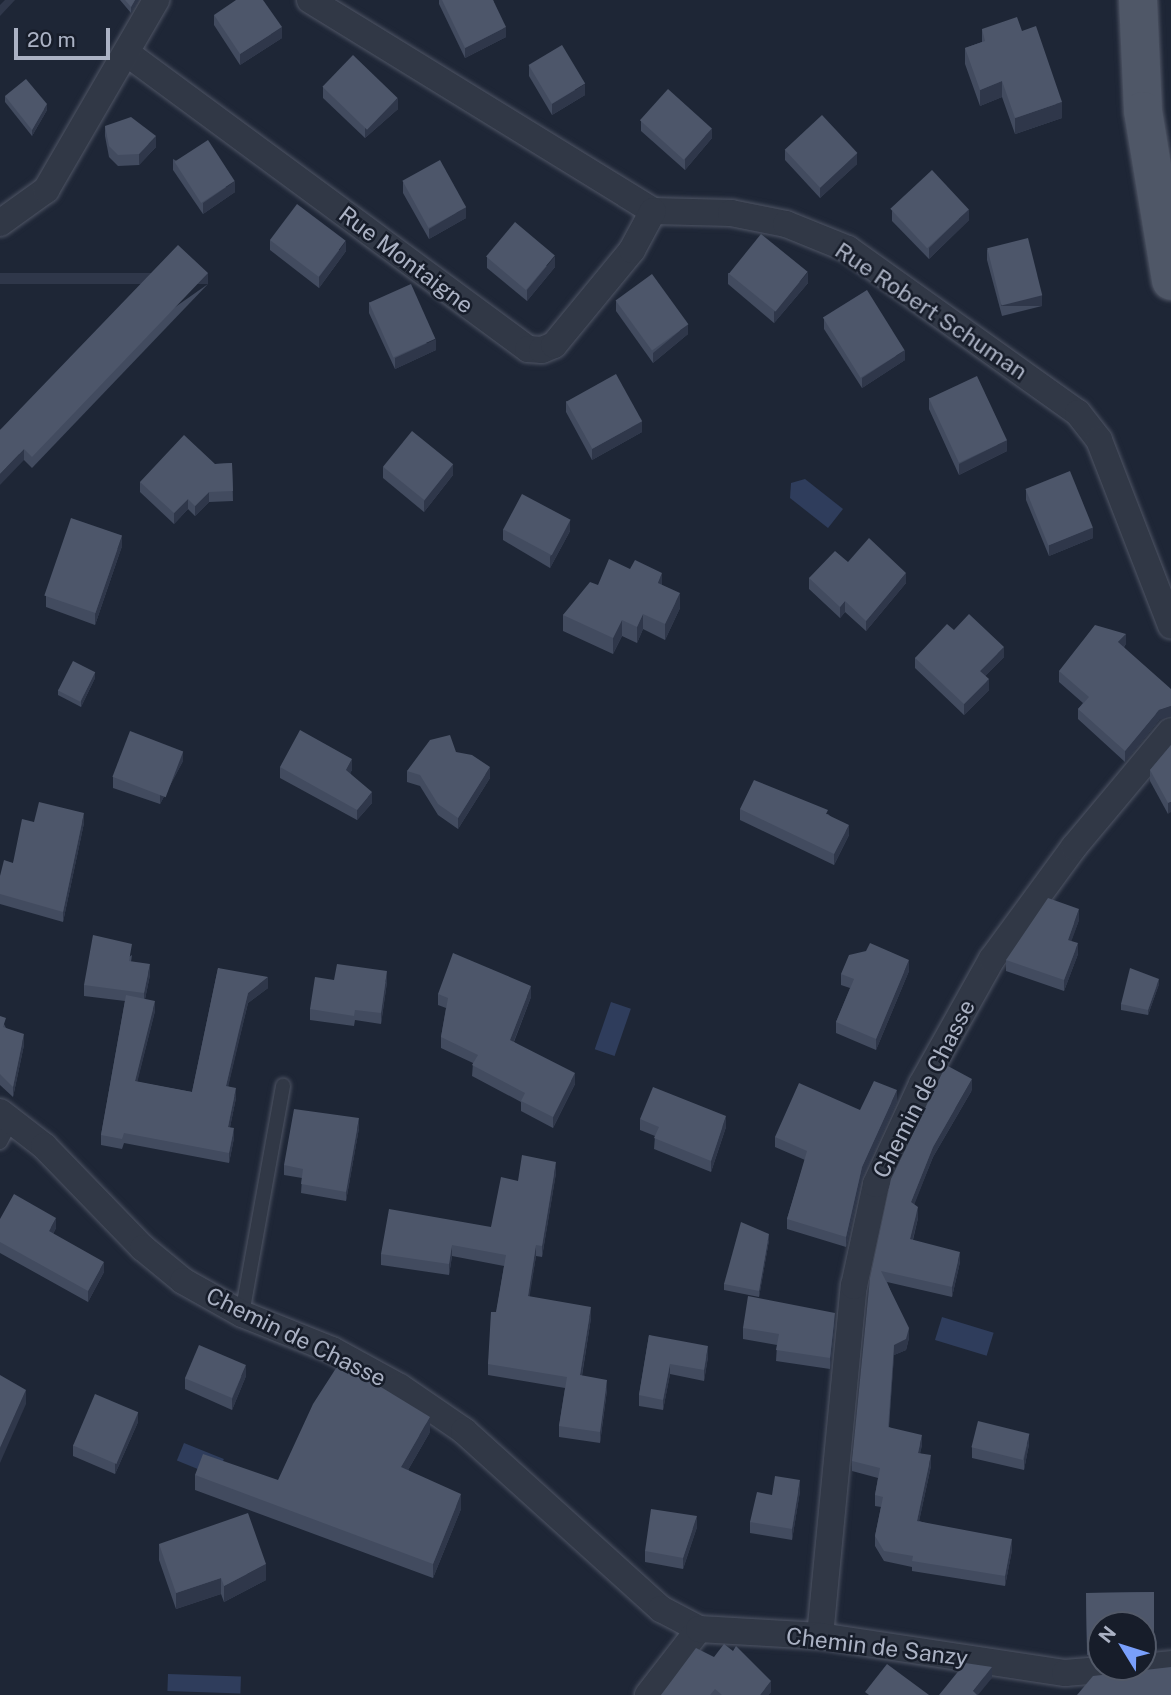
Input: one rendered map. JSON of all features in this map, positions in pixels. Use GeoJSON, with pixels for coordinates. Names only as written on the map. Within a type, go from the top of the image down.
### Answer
{"type":"FeatureCollection","features":[{"type":"Feature","properties":{"kind":"main road"},"geometry":{"type":"LineString","coordinates":[[1138,0],[1143,111],[1171,281]]}},
{"type":"Feature","properties":{"kind":"street"},"geometry":{"type":"LineString","coordinates":[[0,223],[46,190],[128,54],[156,0]]}},
{"type":"Feature","properties":{"kind":"street"},"geometry":{"type":"LineString","coordinates":[[310,0],[653,211]]}},
{"type":"Feature","properties":{"kind":"street","name":"Rue Montaigne"},"geometry":{"type":"LineString","coordinates":[[128,54],[528,349],[541,350],[554,345],[632,250],[653,211]]}},
{"type":"Feature","properties":{"kind":"street","name":"Rue Robert Schuman"},"geometry":{"type":"LineString","coordinates":[[653,211],[731,213],[786,224],[848,249],[1078,413],[1099,440],[1171,626]]}},
{"type":"Feature","properties":{"kind":"street","name":"Chemin de Chasse"},"geometry":{"type":"LineString","coordinates":[[820,1636],[854,1286],[876,1184],[922,1084],[992,959],[1074,847],[1171,731]]}},
{"type":"Feature","properties":{"kind":"street","name":"Chemin de Chasse"},"geometry":{"type":"LineString","coordinates":[[4,1125],[44,1146],[143,1248],[183,1281],[242,1314],[332,1350],[400,1387],[464,1431],[660,1609],[699,1629]]}},
{"type":"Feature","properties":{"kind":"street"},"geometry":{"type":"LineString","coordinates":[[648,1695],[699,1629]]}},
{"type":"Feature","properties":{"kind":"street","name":"Chemin de Sanzy"},"geometry":{"type":"LineString","coordinates":[[699,1629],[820,1636],[1065,1673],[1087,1671]]}},
{"type":"Feature","properties":{"kind":"lane"},"geometry":{"type":"LineString","coordinates":[[242,1314],[284,1086]]}},
{"type":"Feature","properties":{"kind":"water"},"geometry":{"type":"Polygon","coordinates":[[[805,479],[843,509],[828,528],[790,498],[791,483],[805,479]]]}},
{"type":"Feature","properties":{"kind":"water"},"geometry":{"type":"Polygon","coordinates":[[[611,1002],[631,1009],[615,1056],[595,1049],[611,1002]]]}},
{"type":"Feature","properties":{"kind":"water"},"geometry":{"type":"Polygon","coordinates":[[[942,1317],[994,1333],[987,1356],[935,1340],[942,1317]]]}},
{"type":"Feature","properties":{"kind":"water"},"geometry":{"type":"Polygon","coordinates":[[[184,1443],[224,1459],[217,1477],[177,1461],[184,1443]]]}},
{"type":"Feature","properties":{"kind":"water"},"geometry":{"type":"Polygon","coordinates":[[[168,1674],[241,1677],[240,1694],[167,1691],[168,1674]]]}},
{"type":"Feature","properties":{"kind":"building"},"geometry":{"type":"Polygon","coordinates":[[[125,0],[135,0],[131,7],[125,0]]]}},
{"type":"Feature","properties":{"kind":"building"},"geometry":{"type":"Polygon","coordinates":[[[236,0],[263,0],[282,27],[240,54],[214,15],[236,0]]]}},
{"type":"Feature","properties":{"kind":"building"},"geometry":{"type":"Polygon","coordinates":[[[442,0],[493,0],[506,27],[465,48],[442,0]]]}},
{"type":"Feature","properties":{"kind":"building"},"geometry":{"type":"Polygon","coordinates":[[[1017,17],[1022,31],[1036,26],[1062,102],[1015,118],[1002,81],[980,90],[965,48],[985,41],[982,29],[1017,17]]]}},
{"type":"Feature","properties":{"kind":"building"},"geometry":{"type":"Polygon","coordinates":[[[562,45],[585,84],[552,104],[529,65],[562,45]]]}},
{"type":"Feature","properties":{"kind":"building"},"geometry":{"type":"Polygon","coordinates":[[[353,55],[398,98],[367,130],[322,87],[353,55]]]}},
{"type":"Feature","properties":{"kind":"building"},"geometry":{"type":"Polygon","coordinates":[[[26,79],[47,104],[32,130],[5,96],[26,79]]]}},
{"type":"Feature","properties":{"kind":"building"},"geometry":{"type":"Polygon","coordinates":[[[668,89],[712,128],[684,160],[640,120],[668,89]]]}},
{"type":"Feature","properties":{"kind":"building"},"geometry":{"type":"Polygon","coordinates":[[[822,115],[857,153],[820,188],[785,150],[822,115]]]}},
{"type":"Feature","properties":{"kind":"building"},"geometry":{"type":"Polygon","coordinates":[[[131,117],[156,136],[139,154],[118,155],[109,146],[105,126],[131,117]]]}},
{"type":"Feature","properties":{"kind":"building"},"geometry":{"type":"Polygon","coordinates":[[[208,140],[235,181],[201,203],[174,162],[208,140]]]}},
{"type":"Feature","properties":{"kind":"building"},"geometry":{"type":"Polygon","coordinates":[[[440,160],[466,207],[429,228],[402,181],[440,160]]]}},
{"type":"Feature","properties":{"kind":"building"},"geometry":{"type":"Polygon","coordinates":[[[932,170],[969,209],[927,248],[890,209],[932,170]]]}},
{"type":"Feature","properties":{"kind":"building"},"geometry":{"type":"Polygon","coordinates":[[[297,204],[346,241],[319,277],[270,240],[297,204]]]}},
{"type":"Feature","properties":{"kind":"building"},"geometry":{"type":"Polygon","coordinates":[[[515,222],[555,255],[526,290],[486,256],[515,222]]]}},
{"type":"Feature","properties":{"kind":"building"},"geometry":{"type":"Polygon","coordinates":[[[761,234],[808,272],[776,311],[729,274],[761,234]]]}},
{"type":"Feature","properties":{"kind":"building"},"geometry":{"type":"Polygon","coordinates":[[[1028,238],[1042,295],[1002,305],[987,248],[1028,238]]]}},
{"type":"Feature","properties":{"kind":"building"},"geometry":{"type":"Polygon","coordinates":[[[178,245],[208,273],[32,457],[24,449],[0,474],[0,430],[178,245]]]}},
{"type":"Feature","properties":{"kind":"building"},"geometry":{"type":"Polygon","coordinates":[[[652,274],[688,324],[652,351],[616,300],[652,274]]]}},
{"type":"Feature","properties":{"kind":"building"},"geometry":{"type":"Polygon","coordinates":[[[411,284],[435,339],[393,358],[369,303],[411,284]]]}},
{"type":"Feature","properties":{"kind":"building"},"geometry":{"type":"Polygon","coordinates":[[[867,290],[905,350],[861,378],[823,318],[867,290]]]}},
{"type":"Feature","properties":{"kind":"building"},"geometry":{"type":"Polygon","coordinates":[[[616,374],[642,421],[592,449],[566,402],[616,374]]]}},
{"type":"Feature","properties":{"kind":"building"},"geometry":{"type":"Polygon","coordinates":[[[977,376],[1007,440],[959,463],[929,398],[977,376]]]}},
{"type":"Feature","properties":{"kind":"building"},"geometry":{"type":"Polygon","coordinates":[[[412,431],[453,464],[424,500],[383,467],[412,431]]]}},
{"type":"Feature","properties":{"kind":"building"},"geometry":{"type":"Polygon","coordinates":[[[184,435],[215,464],[232,463],[233,491],[209,492],[195,506],[188,499],[174,513],[140,482],[184,435]]]}},
{"type":"Feature","properties":{"kind":"building"},"geometry":{"type":"Polygon","coordinates":[[[1070,471],[1093,528],[1048,546],[1025,489],[1070,471]]]}},
{"type":"Feature","properties":{"kind":"building"},"geometry":{"type":"Polygon","coordinates":[[[522,494],[571,520],[552,555],[503,529],[522,494]]]}},
{"type":"Feature","properties":{"kind":"building"},"geometry":{"type":"Polygon","coordinates":[[[71,518],[122,536],[95,613],[44,596],[71,518]]]}},
{"type":"Feature","properties":{"kind":"building"},"geometry":{"type":"Polygon","coordinates":[[[869,538],[906,573],[866,621],[845,601],[840,607],[809,578],[835,551],[848,562],[869,538]]]}},
{"type":"Feature","properties":{"kind":"building"},"geometry":{"type":"Polygon","coordinates":[[[609,559],[630,569],[635,560],[662,573],[658,583],[680,593],[665,624],[643,614],[637,627],[622,620],[613,638],[563,615],[590,582],[598,585],[609,559]]]}},
{"type":"Feature","properties":{"kind":"building"},"geometry":{"type":"Polygon","coordinates":[[[969,614],[1004,647],[980,671],[989,679],[964,704],[915,658],[947,624],[954,630],[969,614]]]}},
{"type":"Feature","properties":{"kind":"building"},"geometry":{"type":"Polygon","coordinates":[[[1095,625],[1126,634],[1118,642],[1171,689],[1171,706],[1159,710],[1125,751],[1078,709],[1089,697],[1059,671],[1095,625]]]}},
{"type":"Feature","properties":{"kind":"building"},"geometry":{"type":"Polygon","coordinates":[[[73,661],[95,672],[80,702],[58,690],[73,661]]]}},
{"type":"Feature","properties":{"kind":"building"},"geometry":{"type":"Polygon","coordinates":[[[300,730],[352,759],[346,770],[372,792],[357,810],[280,767],[300,730]]]}},
{"type":"Feature","properties":{"kind":"building"},"geometry":{"type":"Polygon","coordinates":[[[130,731],[183,751],[166,797],[112,777],[130,731]]]}},
{"type":"Feature","properties":{"kind":"building"},"geometry":{"type":"Polygon","coordinates":[[[450,735],[456,752],[472,755],[490,767],[458,818],[438,804],[420,775],[407,771],[430,740],[450,735]]]}},
{"type":"Feature","properties":{"kind":"building"},"geometry":{"type":"Polygon","coordinates":[[[1171,745],[1171,802],[1168,803],[1150,770],[1171,745]]]}},
{"type":"Feature","properties":{"kind":"building"},"geometry":{"type":"Polygon","coordinates":[[[754,780],[828,810],[826,814],[849,825],[834,854],[740,809],[754,780]]]}},
{"type":"Feature","properties":{"kind":"building"},"geometry":{"type":"Polygon","coordinates":[[[39,802],[84,813],[63,912],[0,894],[0,876],[4,860],[13,863],[22,819],[34,822],[39,802]]]}},
{"type":"Feature","properties":{"kind":"building"},"geometry":{"type":"Polygon","coordinates":[[[1048,898],[1079,909],[1068,940],[1078,943],[1064,980],[1006,960],[1048,898]]]}},
{"type":"Feature","properties":{"kind":"building"},"geometry":{"type":"Polygon","coordinates":[[[93,935],[132,944],[129,961],[150,964],[144,993],[84,985],[93,935]]]}},
{"type":"Feature","properties":{"kind":"building"},"geometry":{"type":"Polygon","coordinates":[[[870,943],[909,960],[876,1039],[836,1022],[854,979],[841,974],[849,955],[866,951],[870,943]]]}},
{"type":"Feature","properties":{"kind":"building"},"geometry":{"type":"Polygon","coordinates":[[[453,953],[531,986],[510,1040],[575,1073],[553,1117],[521,1101],[525,1093],[472,1065],[478,1055],[441,1037],[448,998],[438,994],[453,953]]]}},
{"type":"Feature","properties":{"kind":"building"},"geometry":{"type":"Polygon","coordinates":[[[337,964],[387,971],[381,1013],[355,1010],[354,1016],[310,1009],[315,977],[334,980],[337,964]]]}},
{"type":"Feature","properties":{"kind":"building"},"geometry":{"type":"Polygon","coordinates":[[[218,968],[268,977],[248,993],[226,1086],[236,1088],[228,1127],[234,1128],[229,1153],[124,1133],[122,1139],[101,1135],[126,995],[155,1001],[135,1081],[192,1092],[218,968]]]}},
{"type":"Feature","properties":{"kind":"building"},"geometry":{"type":"Polygon","coordinates":[[[1130,968],[1159,979],[1148,1010],[1121,1004],[1130,968]]]}},
{"type":"Feature","properties":{"kind":"building"},"geometry":{"type":"Polygon","coordinates":[[[0,1016],[6,1018],[3,1027],[24,1034],[13,1087],[0,1074],[0,1016]]]}},
{"type":"Feature","properties":{"kind":"building"},"geometry":{"type":"Polygon","coordinates":[[[946,1065],[972,1079],[933,1147],[911,1202],[918,1207],[910,1239],[960,1252],[952,1287],[881,1271],[909,1328],[906,1339],[894,1345],[888,1427],[922,1435],[918,1453],[931,1455],[917,1521],[1012,1539],[1005,1576],[912,1561],[913,1556],[884,1551],[875,1536],[883,1497],[875,1495],[880,1468],[852,1461],[870,1278],[891,1179],[946,1065]]]}},
{"type":"Feature","properties":{"kind":"building"},"geometry":{"type":"Polygon","coordinates":[[[874,1081],[897,1090],[862,1167],[846,1237],[787,1219],[807,1151],[775,1137],[799,1083],[860,1110],[874,1081]]]}},
{"type":"Feature","properties":{"kind":"building"},"geometry":{"type":"Polygon","coordinates":[[[653,1087],[726,1116],[711,1161],[654,1138],[659,1127],[640,1119],[653,1087]]]}},
{"type":"Feature","properties":{"kind":"building"},"geometry":{"type":"Polygon","coordinates":[[[294,1109],[359,1118],[346,1192],[301,1184],[303,1169],[284,1165],[294,1109]]]}},
{"type":"Feature","properties":{"kind":"building"},"geometry":{"type":"Polygon","coordinates":[[[522,1155],[556,1162],[542,1246],[536,1245],[528,1296],[591,1307],[580,1375],[607,1380],[600,1432],[559,1426],[567,1377],[488,1364],[491,1312],[496,1312],[506,1255],[452,1245],[449,1264],[381,1254],[389,1209],[491,1227],[501,1177],[518,1181],[522,1155]]]}},
{"type":"Feature","properties":{"kind":"building"},"geometry":{"type":"Polygon","coordinates":[[[14,1194],[56,1218],[49,1231],[104,1262],[88,1291],[0,1242],[0,1219],[14,1194]]]}},
{"type":"Feature","properties":{"kind":"building"},"geometry":{"type":"Polygon","coordinates":[[[741,1222],[769,1234],[759,1291],[724,1284],[741,1222]]]}},
{"type":"Feature","properties":{"kind":"building"},"geometry":{"type":"Polygon","coordinates":[[[748,1296],[835,1313],[830,1358],[776,1350],[779,1334],[743,1328],[748,1296]]]}},
{"type":"Feature","properties":{"kind":"building"},"geometry":{"type":"Polygon","coordinates":[[[649,1335],[708,1346],[704,1370],[670,1364],[663,1400],[639,1395],[649,1335]]]}},
{"type":"Feature","properties":{"kind":"building"},"geometry":{"type":"Polygon","coordinates":[[[199,1345],[246,1365],[232,1398],[185,1378],[199,1345]]]}},
{"type":"Feature","properties":{"kind":"building"},"geometry":{"type":"Polygon","coordinates":[[[340,1362],[430,1417],[401,1467],[461,1494],[433,1564],[195,1475],[203,1454],[278,1480],[313,1404],[340,1362]]]}},
{"type":"Feature","properties":{"kind":"building"},"geometry":{"type":"Polygon","coordinates":[[[0,1375],[26,1390],[0,1448],[0,1375]]]}},
{"type":"Feature","properties":{"kind":"building"},"geometry":{"type":"Polygon","coordinates":[[[95,1394],[138,1412],[116,1464],[73,1446],[95,1394]]]}},
{"type":"Feature","properties":{"kind":"building"},"geometry":{"type":"Polygon","coordinates":[[[978,1421],[1029,1434],[1023,1460],[971,1447],[978,1421]]]}},
{"type":"Feature","properties":{"kind":"building"},"geometry":{"type":"Polygon","coordinates":[[[775,1476],[800,1480],[792,1529],[750,1522],[757,1492],[772,1495],[775,1476]]]}},
{"type":"Feature","properties":{"kind":"building"},"geometry":{"type":"Polygon","coordinates":[[[651,1509],[697,1516],[683,1558],[645,1551],[651,1509]]]}},
{"type":"Feature","properties":{"kind":"building"},"geometry":{"type":"Polygon","coordinates":[[[248,1513],[266,1564],[224,1586],[221,1578],[176,1593],[159,1544],[248,1513]]]}},
{"type":"Feature","properties":{"kind":"building"},"geometry":{"type":"Polygon","coordinates":[[[1154,1592],[1154,1611],[1087,1611],[1087,1645],[1086,1593],[1154,1592]]]}},
{"type":"Feature","properties":{"kind":"building"},"geometry":{"type":"Polygon","coordinates":[[[724,1644],[733,1651],[736,1646],[771,1681],[760,1695],[722,1695],[715,1689],[710,1695],[661,1695],[696,1648],[714,1657],[724,1644]]]}},
{"type":"Feature","properties":{"kind":"building"},"geometry":{"type":"Polygon","coordinates":[[[965,1663],[992,1667],[973,1691],[977,1695],[939,1695],[965,1663]]]}},
{"type":"Feature","properties":{"kind":"building"},"geometry":{"type":"Polygon","coordinates":[[[887,1664],[929,1695],[869,1695],[865,1692],[887,1664]]]}},
{"type":"Feature","properties":{"kind":"building"},"geometry":{"type":"Polygon","coordinates":[[[1171,1667],[1171,1695],[1077,1695],[1089,1681],[1157,1681],[1157,1669],[1171,1667]]]}}]}
